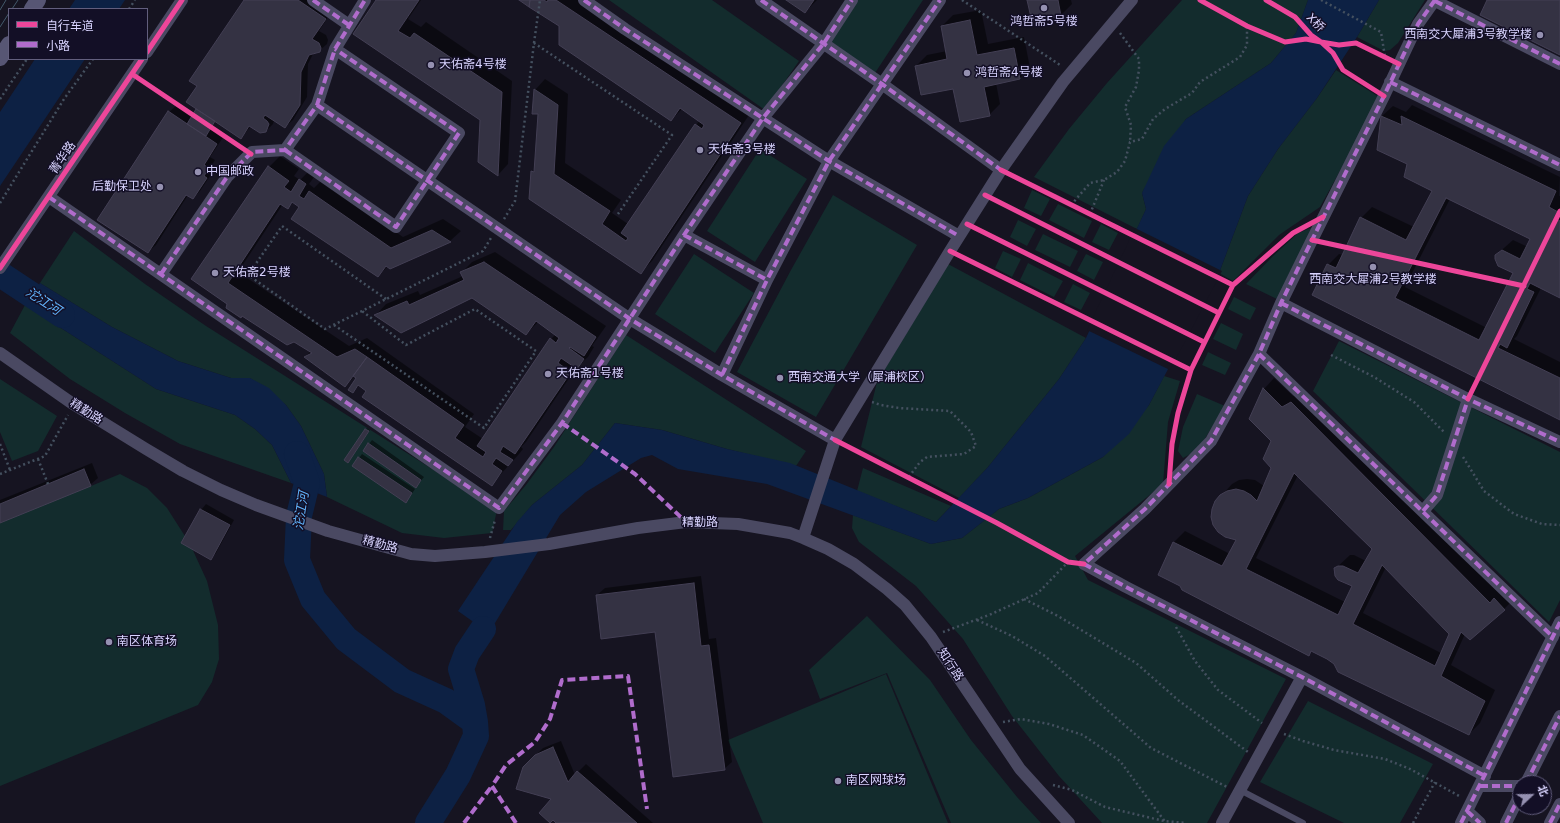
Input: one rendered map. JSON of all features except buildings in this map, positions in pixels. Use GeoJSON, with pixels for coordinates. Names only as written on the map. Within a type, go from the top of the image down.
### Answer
{"type":"FeatureCollection","features":[{"type":"Feature","properties":{"kind":"street"},"geometry":{"type":"LineString","coordinates":[[148,51],[182,0]]}},
{"type":"Feature","properties":{"kind":"street"},"geometry":{"type":"LineString","coordinates":[[313,0],[349,25]]}},
{"type":"Feature","properties":{"kind":"street"},"geometry":{"type":"LineString","coordinates":[[285,150],[317,104],[335,49],[364,0]]}},
{"type":"Feature","properties":{"kind":"street"},"geometry":{"type":"LineString","coordinates":[[584,0],[625,29],[829,160],[959,236]]}},
{"type":"Feature","properties":{"kind":"street"},"geometry":{"type":"LineString","coordinates":[[761,0],[882,84],[1001,170]]}},
{"type":"Feature","properties":{"kind":"street"},"geometry":{"type":"LineString","coordinates":[[49,197],[499,508],[562,423],[684,235],[763,118],[824,43],[852,0]]}},
{"type":"Feature","properties":{"kind":"street"},"geometry":{"type":"LineString","coordinates":[[722,375],[767,280],[829,160],[940,0]]}},
{"type":"Feature","properties":{"kind":"street"},"geometry":{"type":"LineString","coordinates":[[802,538],[835,440],[959,236],[1001,170],[1071,72],[1132,0]]}},
{"type":"Feature","properties":{"kind":"street"},"geometry":{"type":"LineString","coordinates":[[1512,785],[1482,781],[1302,677],[1172,611],[1084,564],[1145,509],[1211,441],[1260,354],[1281,303],[1418,24],[1435,0],[1560,64]]}},
{"type":"Feature","properties":{"kind":"street"},"geometry":{"type":"LineString","coordinates":[[0,58],[8,46]]}},
{"type":"Feature","properties":{"kind":"street"},"geometry":{"type":"LineString","coordinates":[[161,274],[227,177],[252,152],[285,150],[396,226],[459,133],[335,49]]}},
{"type":"Feature","properties":{"kind":"street","name":"菁华路"},"geometry":{"type":"LineString","coordinates":[[0,268],[141,60]]}},
{"type":"Feature","properties":{"kind":"street"},"geometry":{"type":"LineString","coordinates":[[1390,82],[1560,165]]}},
{"type":"Feature","properties":{"kind":"street"},"geometry":{"type":"LineString","coordinates":[[317,104],[630,319],[722,375],[835,440]]}},
{"type":"Feature","properties":{"kind":"street"},"geometry":{"type":"LineString","coordinates":[[684,235],[767,280]]}},
{"type":"Feature","properties":{"kind":"street"},"geometry":{"type":"LineString","coordinates":[[1281,303],[1468,399],[1560,442]]}},
{"type":"Feature","properties":{"kind":"street","name":"精勤路"},"geometry":{"type":"LineString","coordinates":[[0,354],[73,404],[183,471],[222,490],[256,505],[328,531],[411,554],[435,556],[485,552],[549,544],[638,528],[698,522],[738,524],[776,530],[802,538]]}},
{"type":"Feature","properties":{"kind":"street"},"geometry":{"type":"LineString","coordinates":[[1260,354],[1553,637]]}},
{"type":"Feature","properties":{"kind":"street"},"geometry":{"type":"LineString","coordinates":[[1423,510],[1437,495],[1468,399]]}},
{"type":"Feature","properties":{"kind":"street","name":"知行路"},"geometry":{"type":"LineString","coordinates":[[802,538],[828,549],[854,564],[905,605],[931,637],[988,724],[1020,769],[1069,823]]}},
{"type":"Feature","properties":{"kind":"street"},"geometry":{"type":"LineString","coordinates":[[1461,823],[1560,622]]}},
{"type":"Feature","properties":{"kind":"street"},"geometry":{"type":"LineString","coordinates":[[1222,823],[1302,677]]}},
{"type":"Feature","properties":{"kind":"street"},"geometry":{"type":"LineString","coordinates":[[1530,775],[1560,716]]}},
{"type":"Feature","properties":{"kind":"street"},"geometry":{"type":"LineString","coordinates":[[1469,807],[1480,823]]}},
{"type":"Feature","properties":{"kind":"street"},"geometry":{"type":"LineString","coordinates":[[1550,823],[1559,810]]}},
{"type":"Feature","properties":{"kind":"street"},"geometry":{"type":"LineString","coordinates":[[1506,823],[1512,811]]}},
{"type":"Feature","properties":{"kind":"lane"},"geometry":{"type":"LineString","coordinates":[[1240,790],[1303,823]]}},
{"type":"Feature","properties":{"kind":"path"},"geometry":{"type":"LineString","coordinates":[[516,201],[540,0]]}},
{"type":"Feature","properties":{"kind":"path"},"geometry":{"type":"LineString","coordinates":[[962,0],[1071,72]]}},
{"type":"Feature","properties":{"kind":"path"},"geometry":{"type":"LineString","coordinates":[[1321,0],[1382,32],[1385,57]]}},
{"type":"Feature","properties":{"kind":"path"},"geometry":{"type":"LineString","coordinates":[[1268,1],[1276,5]]}},
{"type":"Feature","properties":{"kind":"path"},"geometry":{"type":"LineString","coordinates":[[1241,22],[1254,28]]}},
{"type":"Feature","properties":{"kind":"path"},"geometry":{"type":"LineString","coordinates":[[1071,205],[1090,183],[1104,180],[1117,172],[1125,161],[1130,142],[1131,125],[1125,108],[1136,87],[1139,59],[1113,23]]}},
{"type":"Feature","properties":{"kind":"path"},"geometry":{"type":"LineString","coordinates":[[1130,142],[1142,139],[1153,119],[1165,109],[1192,93],[1200,82],[1240,56],[1247,45],[1247,26]]}},
{"type":"Feature","properties":{"kind":"path"},"geometry":{"type":"LineString","coordinates":[[534,43],[672,135],[618,214]]}},
{"type":"Feature","properties":{"kind":"path"},"geometry":{"type":"LineString","coordinates":[[1378,53],[1399,64]]}},
{"type":"Feature","properties":{"kind":"path"},"geometry":{"type":"LineString","coordinates":[[0,99],[26,60]]}},
{"type":"Feature","properties":{"kind":"path"},"geometry":{"type":"LineString","coordinates":[[0,203],[64,99],[92,60]]}},
{"type":"Feature","properties":{"kind":"path"},"geometry":{"type":"LineString","coordinates":[[1090,214],[1104,180]]}},
{"type":"Feature","properties":{"kind":"path"},"geometry":{"type":"LineString","coordinates":[[1064,201],[1078,208]]}},
{"type":"Feature","properties":{"kind":"path"},"geometry":{"type":"LineString","coordinates":[[1084,211],[1096,217]]}},
{"type":"Feature","properties":{"kind":"path"},"geometry":{"type":"LineString","coordinates":[[386,299],[282,226],[248,275],[325,329],[386,299],[482,250]]}},
{"type":"Feature","properties":{"kind":"path"},"geometry":{"type":"LineString","coordinates":[[334,325],[484,428],[536,351],[475,309],[406,344],[362,311]]}},
{"type":"Feature","properties":{"kind":"path"},"geometry":{"type":"LineString","coordinates":[[861,398],[881,405],[893,407],[950,411],[971,432],[976,446],[964,454],[927,457],[920,462],[908,478]]}},
{"type":"Feature","properties":{"kind":"path"},"geometry":{"type":"LineString","coordinates":[[0,474],[45,456],[73,404]]}},
{"type":"Feature","properties":{"kind":"path"},"geometry":{"type":"LineString","coordinates":[[0,444],[10,470]]}},
{"type":"Feature","properties":{"kind":"path"},"geometry":{"type":"LineString","coordinates":[[38,459],[48,484]]}},
{"type":"Feature","properties":{"kind":"path"},"geometry":{"type":"LineString","coordinates":[[901,474],[915,482]]}},
{"type":"Feature","properties":{"kind":"path"},"geometry":{"type":"LineString","coordinates":[[485,552],[499,508]]}},
{"type":"Feature","properties":{"kind":"path"},"geometry":{"type":"LineString","coordinates":[[1061,558],[1068,562],[1084,564]]}},
{"type":"Feature","properties":{"kind":"path"},"geometry":{"type":"LineString","coordinates":[[931,637],[977,620],[1038,593],[1068,562]]}},
{"type":"Feature","properties":{"kind":"path"},"geometry":{"type":"LineString","coordinates":[[1024,599],[1058,616],[1136,663],[1178,700],[1257,758]]}},
{"type":"Feature","properties":{"kind":"path"},"geometry":{"type":"LineString","coordinates":[[1172,611],[1177,630],[1191,655],[1218,690],[1258,721],[1303,742],[1358,755],[1385,758],[1435,782],[1469,807]]}},
{"type":"Feature","properties":{"kind":"path"},"geometry":{"type":"LineString","coordinates":[[977,620],[1012,636],[1046,656],[1151,748],[1224,787],[1240,790]]}},
{"type":"Feature","properties":{"kind":"path"},"geometry":{"type":"LineString","coordinates":[[988,724],[1021,719],[1049,724],[1084,735],[1120,761],[1165,822]]}},
{"type":"Feature","properties":{"kind":"path"},"geometry":{"type":"LineString","coordinates":[[1029,779],[1072,790],[1105,807],[1165,822],[1186,823]]}},
{"type":"Feature","properties":{"kind":"path"},"geometry":{"type":"LineString","coordinates":[[1413,823],[1435,782]]}},
{"type":"Feature","properties":{"kind":"green space"},"geometry":{"type":"Polygon","coordinates":[[[609,0],[712,0],[799,61],[765,110],[609,0]]]}},
{"type":"Feature","properties":{"kind":"green space"},"geometry":{"type":"Polygon","coordinates":[[[856,0],[923,0],[875,73],[828,42],[856,0]]]}},
{"type":"Feature","properties":{"kind":"green space"},"geometry":{"type":"Polygon","coordinates":[[[1182,0],[1308,0],[1296,33],[1271,63],[1186,119],[1142,193],[1146,209],[1137,229],[1034,177],[1069,129],[1107,83],[1182,0]]]}},
{"type":"Feature","properties":{"kind":"green space"},"geometry":{"type":"Polygon","coordinates":[[[1379,0],[1425,0],[1398,43],[1390,50],[1384,51],[1357,37],[1379,0]]]}},
{"type":"Feature","properties":{"kind":"green space"},"geometry":{"type":"Polygon","coordinates":[[[1336,70],[1379,97],[1320,207],[1279,235],[1233,281],[1219,273],[1248,196],[1278,149],[1317,98],[1336,70]]]}},
{"type":"Feature","properties":{"kind":"green space"},"geometry":{"type":"Polygon","coordinates":[[[760,149],[807,179],[755,262],[707,231],[760,149]]]}},
{"type":"Feature","properties":{"kind":"green space"},"geometry":{"type":"Polygon","coordinates":[[[1032,190],[1050,199],[1041,216],[1024,208],[1032,190]]]}},
{"type":"Feature","properties":{"kind":"green space"},"geometry":{"type":"Polygon","coordinates":[[[833,195],[917,245],[816,417],[737,372],[833,195]]]}},
{"type":"Feature","properties":{"kind":"green space"},"geometry":{"type":"Polygon","coordinates":[[[1058,204],[1092,221],[1084,238],[1049,220],[1058,204]]]}},
{"type":"Feature","properties":{"kind":"green space"},"geometry":{"type":"Polygon","coordinates":[[[1018,220],[1036,229],[1027,246],[1010,237],[1018,220]]]}},
{"type":"Feature","properties":{"kind":"green space"},"geometry":{"type":"Polygon","coordinates":[[[1101,224],[1118,233],[1109,250],[1092,242],[1101,224]]]}},
{"type":"Feature","properties":{"kind":"green space"},"geometry":{"type":"Polygon","coordinates":[[[1316,226],[1279,300],[1246,284],[1298,233],[1316,226]]]}},
{"type":"Feature","properties":{"kind":"green space"},"geometry":{"type":"Polygon","coordinates":[[[74,231],[145,284],[206,326],[497,510],[492,533],[444,538],[402,533],[327,497],[324,474],[301,426],[286,405],[250,378],[231,378],[178,361],[112,327],[40,283],[74,231]]]}},
{"type":"Feature","properties":{"kind":"green space"},"geometry":{"type":"Polygon","coordinates":[[[1043,234],[1078,251],[1070,267],[1035,250],[1043,234]]]}},
{"type":"Feature","properties":{"kind":"green space"},"geometry":{"type":"Polygon","coordinates":[[[1003,251],[1021,259],[1012,277],[995,268],[1003,251]]]}},
{"type":"Feature","properties":{"kind":"green space"},"geometry":{"type":"Polygon","coordinates":[[[694,254],[754,293],[715,353],[655,314],[694,254]]]}},
{"type":"Feature","properties":{"kind":"green space"},"geometry":{"type":"Polygon","coordinates":[[[1086,254],[1103,262],[1094,280],[1077,271],[1086,254]]]}},
{"type":"Feature","properties":{"kind":"green space"},"geometry":{"type":"Polygon","coordinates":[[[1028,263],[1063,281],[1054,297],[1020,280],[1028,263]]]}},
{"type":"Feature","properties":{"kind":"green space"},"geometry":{"type":"Polygon","coordinates":[[[948,264],[1086,338],[1059,379],[988,467],[959,498],[861,447],[877,382],[948,264]]]}},
{"type":"Feature","properties":{"kind":"green space"},"geometry":{"type":"Polygon","coordinates":[[[1073,284],[1090,293],[1081,310],[1064,302],[1073,284]]]}},
{"type":"Feature","properties":{"kind":"green space"},"geometry":{"type":"Polygon","coordinates":[[[1234,297],[1256,308],[1250,320],[1228,309],[1234,297]]]}},
{"type":"Feature","properties":{"kind":"green space"},"geometry":{"type":"Polygon","coordinates":[[[25,305],[156,389],[235,415],[255,429],[272,445],[291,483],[180,444],[125,413],[70,379],[10,333],[25,305]]]}},
{"type":"Feature","properties":{"kind":"green space"},"geometry":{"type":"Polygon","coordinates":[[[1221,323],[1243,334],[1236,350],[1213,339],[1221,323]]]}},
{"type":"Feature","properties":{"kind":"green space"},"geometry":{"type":"Polygon","coordinates":[[[626,335],[806,451],[796,466],[727,449],[662,430],[615,423],[582,465],[532,505],[511,530],[503,530],[504,511],[526,485],[554,447],[626,335]]]}},
{"type":"Feature","properties":{"kind":"green space"},"geometry":{"type":"Polygon","coordinates":[[[1339,341],[1560,452],[1560,600],[1549,622],[1313,391],[1339,341]]]}},
{"type":"Feature","properties":{"kind":"green space"},"geometry":{"type":"Polygon","coordinates":[[[1208,352],[1231,363],[1225,375],[1202,365],[1208,352]]]}},
{"type":"Feature","properties":{"kind":"green space"},"geometry":{"type":"Polygon","coordinates":[[[1164,376],[1180,381],[1168,422],[1163,484],[1075,556],[1088,580],[1286,679],[1207,823],[1102,823],[1059,776],[1012,716],[963,639],[916,586],[859,542],[852,528],[853,515],[931,544],[962,538],[999,509],[1028,498],[1103,457],[1149,405],[1164,376]]]}},
{"type":"Feature","properties":{"kind":"green space"},"geometry":{"type":"Polygon","coordinates":[[[0,379],[57,416],[38,451],[12,461],[0,432],[0,379]]]}},
{"type":"Feature","properties":{"kind":"green space"},"geometry":{"type":"Polygon","coordinates":[[[1197,394],[1225,406],[1198,450],[1183,458],[1178,451],[1183,427],[1197,394]]]}},
{"type":"Feature","properties":{"kind":"green space"},"geometry":{"type":"Polygon","coordinates":[[[863,468],[951,506],[936,522],[857,491],[863,468]]]}},
{"type":"Feature","properties":{"kind":"green space","name":"南区体育场"},"geometry":{"type":"Polygon","coordinates":[[[84,469],[91,486],[120,474],[147,488],[167,508],[190,544],[207,581],[218,625],[219,659],[212,682],[198,705],[0,786],[0,504],[84,469]]]}},
{"type":"Feature","properties":{"kind":"green space"},"geometry":{"type":"Polygon","coordinates":[[[867,616],[930,680],[971,740],[1017,797],[1041,823],[951,823],[887,673],[820,699],[809,670],[867,616]]]}},
{"type":"Feature","properties":{"kind":"green space","name":"南区网球场"},"geometry":{"type":"Polygon","coordinates":[[[886,674],[948,823],[763,823],[728,740],[886,674]]]}},
{"type":"Feature","properties":{"kind":"green space"},"geometry":{"type":"Polygon","coordinates":[[[1308,701],[1433,764],[1400,823],[1344,823],[1260,782],[1308,701]]]}},
{"type":"Feature","properties":{"kind":"water"},"geometry":{"type":"Polygon","coordinates":[[[75,0],[125,0],[120,8],[70,8],[75,0]]]}},
{"type":"Feature","properties":{"kind":"water"},"geometry":{"type":"Polygon","coordinates":[[[1308,0],[1379,0],[1317,98],[1278,149],[1248,196],[1219,273],[1149,405],[1129,434],[1103,457],[1028,498],[999,509],[962,538],[931,544],[767,484],[678,469],[652,455],[641,458],[586,492],[560,515],[489,633],[458,611],[517,522],[532,505],[582,465],[615,423],[662,430],[727,449],[790,463],[936,522],[988,467],[1059,379],[1086,338],[1146,209],[1142,193],[1164,146],[1186,119],[1271,63],[1296,33],[1308,0]]]}},
{"type":"Feature","properties":{"kind":"water"},"geometry":{"type":"Polygon","coordinates":[[[34,60],[84,60],[0,186],[0,112],[34,60]]]}},
{"type":"Feature","properties":{"kind":"water"},"geometry":{"type":"Polygon","coordinates":[[[40,283],[112,327],[178,361],[231,378],[250,378],[269,388],[286,405],[301,426],[324,474],[327,497],[291,483],[272,445],[255,429],[235,415],[156,389],[25,305],[40,283]]]}},
{"type":"Feature","properties":{"kind":"pier"},"geometry":{"type":"Polygon","coordinates":[[[1135,228],[1222,271],[1170,370],[1087,330],[1135,228]]]}},
{"type":"Feature","properties":{"kind":"waterway","name":"沱江河"},"geometry":{"type":"LineString","coordinates":[[0,274],[62,315]]}},
{"type":"Feature","properties":{"kind":"waterway","name":"沱江河"},"geometry":{"type":"LineString","coordinates":[[297,454],[307,483],[299,516],[297,560],[313,599],[346,639],[402,681],[446,701],[475,722],[476,736],[458,775],[428,823]]}},
{"type":"Feature","properties":{"kind":"waterway"},"geometry":{"type":"LineString","coordinates":[[475,722],[472,705],[461,669],[467,653],[483,629]]}},
{"type":"Feature","properties":{"kind":"tram line"},"geometry":{"type":"LineString","coordinates":[[0,10],[6,0]]}},
{"type":"Feature","properties":{"kind":"tram line"},"geometry":{"type":"LineString","coordinates":[[13,8],[18,0]]}},
{"type":"Feature","properties":{"kind":"tram line"},"geometry":{"type":"LineString","coordinates":[[0,27],[8,15]]}},
{"type":"Feature","properties":{"kind":"marked path"},"geometry":{"type":"LineString","coordinates":[[313,0],[349,25]]}},
{"type":"Feature","properties":{"kind":"marked path"},"geometry":{"type":"LineString","coordinates":[[161,274],[227,177],[252,152],[285,150],[317,105],[335,49],[365,0]]}},
{"type":"Feature","properties":{"kind":"marked path"},"geometry":{"type":"LineString","coordinates":[[584,0],[625,29],[829,161],[959,236]]}},
{"type":"Feature","properties":{"kind":"marked path"},"geometry":{"type":"LineString","coordinates":[[761,0],[882,84],[1001,170]]}},
{"type":"Feature","properties":{"kind":"marked path"},"geometry":{"type":"LineString","coordinates":[[49,197],[499,508],[562,423],[684,235],[763,118],[824,43],[852,0]]}},
{"type":"Feature","properties":{"kind":"marked path"},"geometry":{"type":"LineString","coordinates":[[722,375],[767,280],[829,161],[940,0]]}},
{"type":"Feature","properties":{"kind":"marked path"},"geometry":{"type":"LineString","coordinates":[[1435,0],[1418,24],[1384,96],[1281,303],[1259,354],[1211,441],[1145,509],[1084,564],[1302,677],[1485,776]]}},
{"type":"Feature","properties":{"kind":"marked path"},"geometry":{"type":"LineString","coordinates":[[1435,1],[1560,64]]}},
{"type":"Feature","properties":{"kind":"marked path"},"geometry":{"type":"LineString","coordinates":[[285,150],[396,227],[459,133],[335,49]]}},
{"type":"Feature","properties":{"kind":"marked path"},"geometry":{"type":"LineString","coordinates":[[1390,82],[1560,165]]}},
{"type":"Feature","properties":{"kind":"marked path"},"geometry":{"type":"LineString","coordinates":[[317,105],[630,319],[722,375],[835,440]]}},
{"type":"Feature","properties":{"kind":"marked path"},"geometry":{"type":"LineString","coordinates":[[684,235],[767,280]]}},
{"type":"Feature","properties":{"kind":"marked path"},"geometry":{"type":"LineString","coordinates":[[1281,303],[1468,399],[1560,442]]}},
{"type":"Feature","properties":{"kind":"marked path"},"geometry":{"type":"LineString","coordinates":[[1259,354],[1553,637]]}},
{"type":"Feature","properties":{"kind":"marked path"},"geometry":{"type":"LineString","coordinates":[[1423,511],[1437,495],[1468,399]]}},
{"type":"Feature","properties":{"kind":"marked path"},"geometry":{"type":"LineString","coordinates":[[562,423],[635,474],[686,522]]}},
{"type":"Feature","properties":{"kind":"marked path"},"geometry":{"type":"LineString","coordinates":[[1461,823],[1560,622]]}},
{"type":"Feature","properties":{"kind":"marked path"},"geometry":{"type":"LineString","coordinates":[[516,823],[492,786],[506,765],[535,742],[550,719],[562,680],[628,676],[647,809]]}},
{"type":"Feature","properties":{"kind":"marked path"},"geometry":{"type":"LineString","coordinates":[[1530,775],[1560,716]]}},
{"type":"Feature","properties":{"kind":"marked path"},"geometry":{"type":"LineString","coordinates":[[464,823],[492,786]]}},
{"type":"Feature","properties":{"kind":"marked path"},"geometry":{"type":"LineString","coordinates":[[1480,786],[1512,786]]}},
{"type":"Feature","properties":{"kind":"marked path"},"geometry":{"type":"LineString","coordinates":[[1550,823],[1560,804]]}},
{"type":"Feature","properties":{"kind":"marked path"},"geometry":{"type":"LineString","coordinates":[[1467,811],[1480,823]]}},
{"type":"Feature","properties":{"kind":"marked path"},"geometry":{"type":"LineString","coordinates":[[1506,823],[1512,811]]}},
{"type":"Feature","properties":{"kind":"cycle path"},"geometry":{"type":"LineString","coordinates":[[148,51],[182,0]]}},
{"type":"Feature","properties":{"kind":"cycle path","name":"X桥"},"geometry":{"type":"LineString","coordinates":[[1200,0],[1247,26],[1285,42],[1306,39],[1321,42],[1333,53],[1343,70],[1384,96]]}},
{"type":"Feature","properties":{"kind":"cycle path","name":"X桥"},"geometry":{"type":"LineString","coordinates":[[1266,0],[1295,17],[1311,35],[1321,42],[1339,45],[1356,43],[1399,64]]}},
{"type":"Feature","properties":{"kind":"cycle path"},"geometry":{"type":"LineString","coordinates":[[0,268],[141,60]]}},
{"type":"Feature","properties":{"kind":"cycle path"},"geometry":{"type":"LineString","coordinates":[[132,74],[251,154]]}},
{"type":"Feature","properties":{"kind":"cycle path"},"geometry":{"type":"LineString","coordinates":[[1001,170],[1233,285]]}},
{"type":"Feature","properties":{"kind":"cycle path"},"geometry":{"type":"LineString","coordinates":[[985,195],[1219,313]]}},
{"type":"Feature","properties":{"kind":"cycle path"},"geometry":{"type":"LineString","coordinates":[[1468,399],[1560,211]]}},
{"type":"Feature","properties":{"kind":"cycle path"},"geometry":{"type":"LineString","coordinates":[[1169,484],[1172,444],[1178,413],[1191,370],[1233,285],[1293,233],[1323,217]]}},
{"type":"Feature","properties":{"kind":"cycle path"},"geometry":{"type":"LineString","coordinates":[[967,224],[1204,342]]}},
{"type":"Feature","properties":{"kind":"cycle path"},"geometry":{"type":"LineString","coordinates":[[1312,240],[1524,286]]}},
{"type":"Feature","properties":{"kind":"cycle path"},"geometry":{"type":"LineString","coordinates":[[950,251],[1191,370]]}},
{"type":"Feature","properties":{"kind":"cycle path"},"geometry":{"type":"LineString","coordinates":[[835,440],[997,523],[1068,562],[1084,564]]}},
{"type":"Feature","properties":{"kind":"place","name":"鸿哲斋5号楼"},"geometry":{"type":"Point","coordinates":[1044,8]}},
{"type":"Feature","properties":{"kind":"place","name":"西南交大犀浦3号教学楼"},"geometry":{"type":"Point","coordinates":[1540,35]}},
{"type":"Feature","properties":{"kind":"place","name":"天佑斋4号楼"},"geometry":{"type":"Point","coordinates":[431,65]}},
{"type":"Feature","properties":{"kind":"place","name":"鸿哲斋4号楼"},"geometry":{"type":"Point","coordinates":[967,73]}},
{"type":"Feature","properties":{"kind":"place","name":"天佑斋3号楼"},"geometry":{"type":"Point","coordinates":[700,150]}},
{"type":"Feature","properties":{"kind":"place","name":"中国邮政"},"geometry":{"type":"Point","coordinates":[198,172]}},
{"type":"Feature","properties":{"kind":"place","name":"后勤保卫处"},"geometry":{"type":"Point","coordinates":[160,187]}},
{"type":"Feature","properties":{"kind":"place","name":"西南交大犀浦2号教学楼"},"geometry":{"type":"Point","coordinates":[1373,267]}},
{"type":"Feature","properties":{"kind":"place","name":"天佑斋2号楼"},"geometry":{"type":"Point","coordinates":[215,273]}},
{"type":"Feature","properties":{"kind":"place","name":"天佑斋1号楼"},"geometry":{"type":"Point","coordinates":[548,374]}},
{"type":"Feature","properties":{"kind":"place","name":"西南交通大学（犀浦校区）"},"geometry":{"type":"Point","coordinates":[780,378]}},
{"type":"Feature","properties":{"kind":"place","name":"南区体育场"},"geometry":{"type":"Point","coordinates":[109,642]}},
{"type":"Feature","properties":{"kind":"place","name":"南区网球场"},"geometry":{"type":"Point","coordinates":[838,781]}}]}
